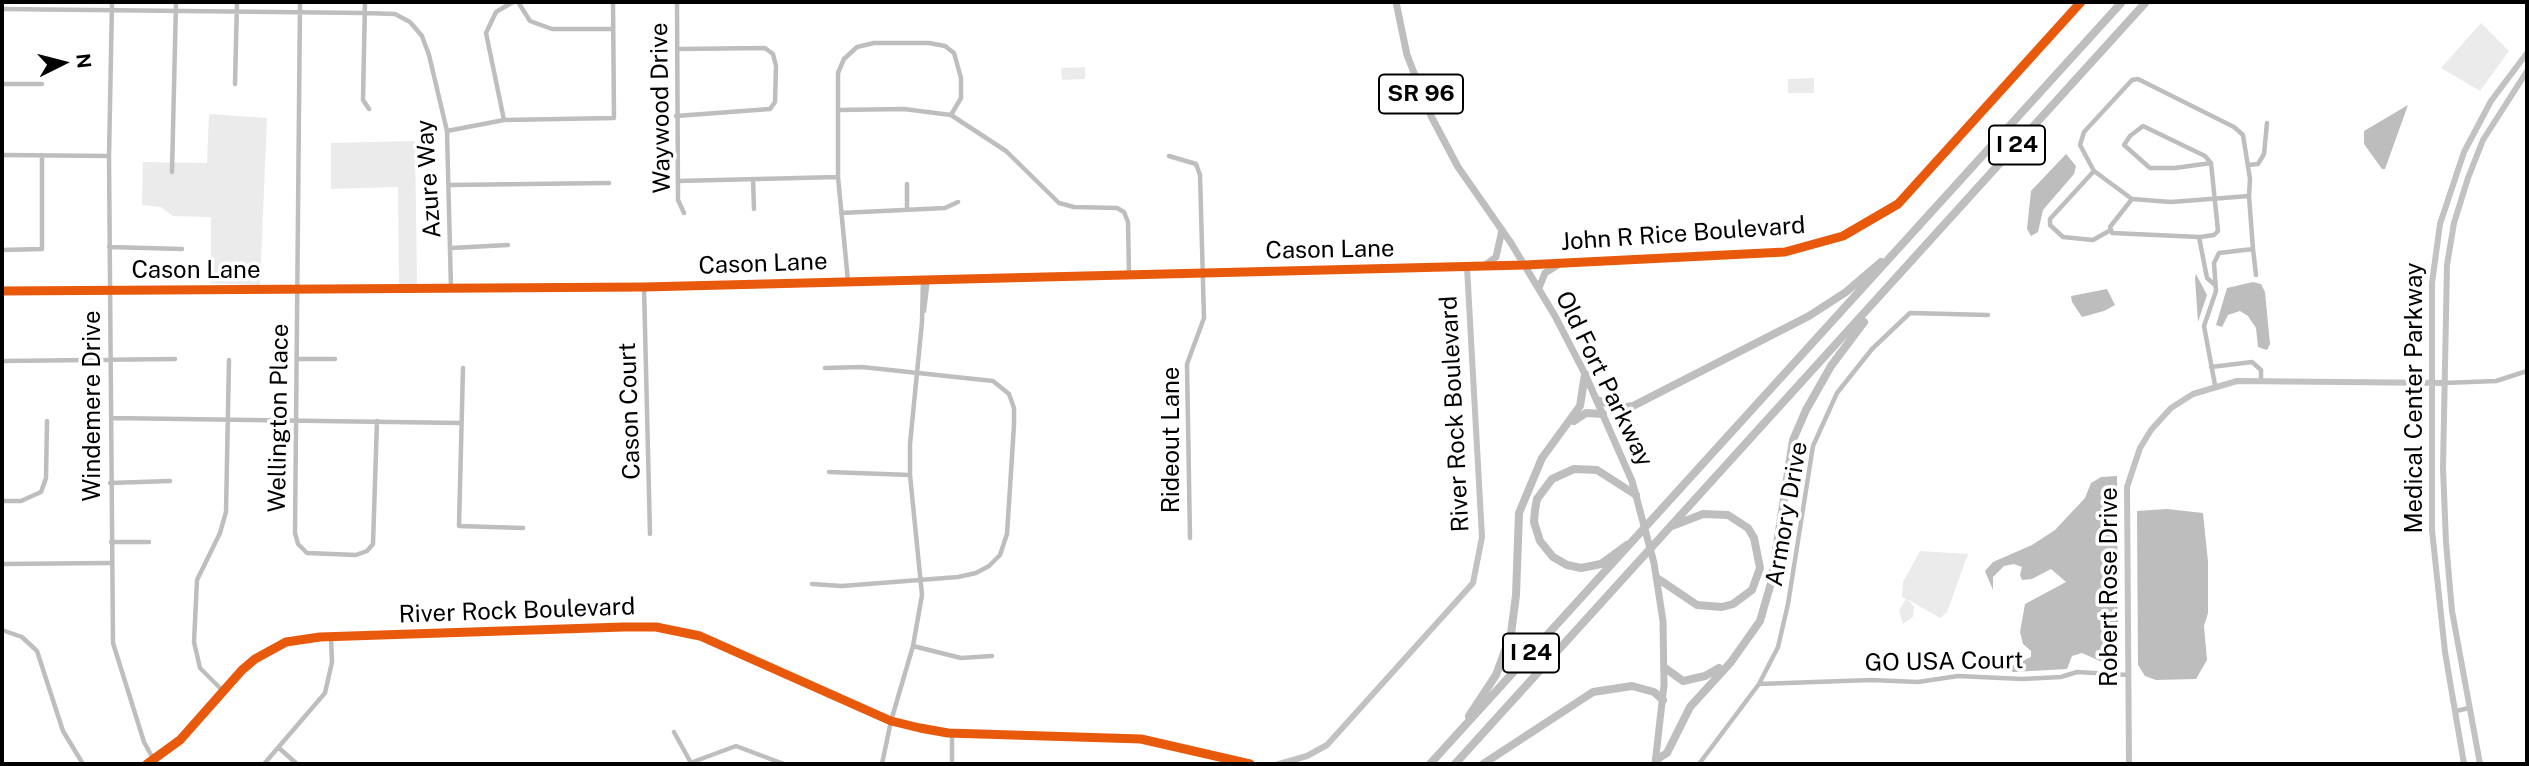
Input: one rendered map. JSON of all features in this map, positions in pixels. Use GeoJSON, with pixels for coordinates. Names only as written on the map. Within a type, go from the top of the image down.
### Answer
{"type":"FeatureCollection","features":[{"type":"Feature","properties":{"kind":"highway","name":"I 24"},"geometry":{"type":"LineString","coordinates":[[1430,764],[2122,2]]}},
{"type":"Feature","properties":{"kind":"highway","name":"I 24"},"geometry":{"type":"LineString","coordinates":[[1455,764],[2146,2]]}},
{"type":"Feature","properties":{"kind":"highway"},"geometry":{"type":"LineString","coordinates":[[1597,400],[1624,408],[1646,400],[1809,316],[1846,292],[1899,247]]}},
{"type":"Feature","properties":{"kind":"highway"},"geometry":{"type":"LineString","coordinates":[[1656,762],[1667,752],[1690,707],[1744,645],[1760,621],[1771,583],[1793,440],[1806,410],[1831,366],[1888,289]]}},
{"type":"Feature","properties":{"kind":"highway"},"geometry":{"type":"LineString","coordinates":[[1455,736],[1496,675],[1511,634],[1516,595],[1519,513],[1542,458],[1580,406],[1585,374]]}},
{"type":"Feature","properties":{"kind":"highway"},"geometry":{"type":"LineString","coordinates":[[1564,430],[1586,413],[1603,414]]}},
{"type":"Feature","properties":{"kind":"highway"},"geometry":{"type":"LineString","coordinates":[[1633,542],[1623,546],[1601,564],[1581,568],[1567,565],[1546,551],[1534,522],[1538,499],[1545,488],[1552,479],[1574,469],[1597,470],[1636,495]]}},
{"type":"Feature","properties":{"kind":"highway"},"geometry":{"type":"LineString","coordinates":[[1657,578],[1697,605],[1722,607],[1733,604],[1752,590],[1760,568],[1754,538],[1748,528],[1728,515],[1703,514],[1669,527]]}},
{"type":"Feature","properties":{"kind":"highway"},"geometry":{"type":"LineString","coordinates":[[1665,668],[1683,681],[1705,676],[1722,666],[1744,645]]}},
{"type":"Feature","properties":{"kind":"highway"},"geometry":{"type":"LineString","coordinates":[[1483,764],[1593,692],[1632,686],[1654,692],[1663,700]]}},
{"type":"Feature","properties":{"kind":"main road","name":"Old Fort Parkway"},"geometry":{"type":"LineString","coordinates":[[1396,2],[1407,55],[1431,116],[1458,167],[1539,288],[1585,374],[1624,458],[1657,578],[1665,668],[1656,762]]}},
{"type":"Feature","properties":{"kind":"main road"},"geometry":{"type":"LineString","coordinates":[[1484,266],[1496,257],[1502,230]]}},
{"type":"Feature","properties":{"kind":"main road"},"geometry":{"type":"LineString","coordinates":[[1539,288],[1545,273],[1561,263]]}},
{"type":"Feature","properties":{"kind":"street","name":"Windemere Drive"},"geometry":{"type":"LineString","coordinates":[[112,2],[109,247],[110,563],[113,643],[152,763]]}},
{"type":"Feature","properties":{"kind":"street"},"geometry":{"type":"LineString","coordinates":[[172,172],[176,2]]}},
{"type":"Feature","properties":{"kind":"street"},"geometry":{"type":"LineString","coordinates":[[235,84],[237,2]]}},
{"type":"Feature","properties":{"kind":"street","name":"Wellington Place"},"geometry":{"type":"LineString","coordinates":[[300,2],[295,533],[298,544],[312,554],[338,555],[367,551],[376,537],[377,421]]}},
{"type":"Feature","properties":{"kind":"street"},"geometry":{"type":"LineString","coordinates":[[365,2],[363,100],[369,109]]}},
{"type":"Feature","properties":{"kind":"street"},"geometry":{"type":"LineString","coordinates":[[505,120],[485,33],[496,12],[513,2]]}},
{"type":"Feature","properties":{"kind":"street"},"geometry":{"type":"LineString","coordinates":[[519,2],[530,21],[552,29],[613,29]]}},
{"type":"Feature","properties":{"kind":"street"},"geometry":{"type":"LineString","coordinates":[[447,131],[505,120],[614,118],[613,2]]}},
{"type":"Feature","properties":{"kind":"street","name":"Waywood Drive"},"geometry":{"type":"LineString","coordinates":[[677,2],[678,200],[684,213]]}},
{"type":"Feature","properties":{"kind":"street","name":"John R Rice Boulevard"},"geometry":{"type":"LineString","coordinates":[[1525,265],[1784,251],[1841,237],[1871,223],[1898,204],[2081,2]]}},
{"type":"Feature","properties":{"kind":"street","name":"Azure Way"},"geometry":{"type":"LineString","coordinates":[[2,9],[365,13],[395,14],[410,22],[422,36],[447,131],[451,290]]}},
{"type":"Feature","properties":{"kind":"street"},"geometry":{"type":"LineString","coordinates":[[848,281],[838,177],[838,73],[844,59],[857,47],[929,43],[945,46],[954,53],[959,63],[961,98],[951,115]]}},
{"type":"Feature","properties":{"kind":"street"},"geometry":{"type":"LineString","coordinates":[[676,116],[770,110],[775,102],[776,66],[773,54],[765,48],[678,49]]}},
{"type":"Feature","properties":{"kind":"street","name":"Medical Center Parkway"},"geometry":{"type":"LineString","coordinates":[[2464,764],[2437,590],[2432,525],[2432,283],[2442,217],[2457,170],[2481,118],[2527,53]]}},
{"type":"Feature","properties":{"kind":"street","name":"Medical Center Parkway"},"geometry":{"type":"LineString","coordinates":[[2480,764],[2450,589],[2443,468],[2447,265],[2454,223],[2483,140],[2527,71]]}},
{"type":"Feature","properties":{"kind":"street"},"geometry":{"type":"LineString","coordinates":[[2249,196],[2171,202],[2133,199],[2094,172],[2080,145],[2084,132],[2133,80],[2138,79],[2234,127],[2243,135],[2248,165],[2256,275]]}},
{"type":"Feature","properties":{"kind":"street"},"geometry":{"type":"LineString","coordinates":[[2,84],[42,84]]}},
{"type":"Feature","properties":{"kind":"street"},"geometry":{"type":"LineString","coordinates":[[838,110],[904,109],[951,115],[1006,151],[1059,203],[1117,208],[1124,212],[1128,222],[1129,274]]}},
{"type":"Feature","properties":{"kind":"street"},"geometry":{"type":"LineString","coordinates":[[2248,165],[2258,164],[2264,154],[2267,123]]}},
{"type":"Feature","properties":{"kind":"street"},"geometry":{"type":"LineString","coordinates":[[2109,231],[2199,237],[2214,235],[2218,231],[2211,163],[2205,156],[2143,126],[2130,136],[2124,145],[2150,168],[2211,163]]}},
{"type":"Feature","properties":{"kind":"street"},"geometry":{"type":"LineString","coordinates":[[2,155],[109,156]]}},
{"type":"Feature","properties":{"kind":"street"},"geometry":{"type":"LineString","coordinates":[[2,250],[42,249],[42,155]]}},
{"type":"Feature","properties":{"kind":"street","name":"Rideout Lane"},"geometry":{"type":"LineString","coordinates":[[1169,156],[1196,164],[1200,175],[1204,321],[1187,364],[1189,538]]}},
{"type":"Feature","properties":{"kind":"street"},"geometry":{"type":"LineString","coordinates":[[2094,172],[2057,209],[2050,225],[2063,237],[2094,240],[2109,231],[2133,199]]}},
{"type":"Feature","properties":{"kind":"street"},"geometry":{"type":"LineString","coordinates":[[678,181],[838,177]]}},
{"type":"Feature","properties":{"kind":"street"},"geometry":{"type":"LineString","coordinates":[[752,179],[754,209]]}},
{"type":"Feature","properties":{"kind":"street"},"geometry":{"type":"LineString","coordinates":[[449,185],[609,183]]}},
{"type":"Feature","properties":{"kind":"street"},"geometry":{"type":"LineString","coordinates":[[907,184],[907,211]]}},
{"type":"Feature","properties":{"kind":"street"},"geometry":{"type":"LineString","coordinates":[[841,213],[945,208],[958,202]]}},
{"type":"Feature","properties":{"kind":"street"},"geometry":{"type":"LineString","coordinates":[[2199,237],[2207,278],[2215,285]]}},
{"type":"Feature","properties":{"kind":"street"},"geometry":{"type":"LineString","coordinates":[[451,248],[508,245]]}},
{"type":"Feature","properties":{"kind":"street"},"geometry":{"type":"LineString","coordinates":[[109,247],[182,249]]}},
{"type":"Feature","properties":{"kind":"street"},"geometry":{"type":"LineString","coordinates":[[2215,385],[2204,326],[2215,285],[2214,263],[2219,253],[2253,249]]}},
{"type":"Feature","properties":{"kind":"street","name":"Cason Lane"},"geometry":{"type":"LineString","coordinates":[[2,292],[644,287],[1525,265]]}},
{"type":"Feature","properties":{"kind":"street","name":"River Rock Boulevard"},"geometry":{"type":"LineString","coordinates":[[1279,764],[1307,756],[1327,745],[1473,583],[1482,537],[1467,267]]}},
{"type":"Feature","properties":{"kind":"street"},"geometry":{"type":"LineString","coordinates":[[883,764],[891,721],[920,614],[923,580],[910,475],[925,278]]}},
{"type":"Feature","properties":{"kind":"street","name":"Cason Court"},"geometry":{"type":"LineString","coordinates":[[644,287],[650,534]]}},
{"type":"Feature","properties":{"kind":"street","name":"Armory Drive"},"geometry":{"type":"LineString","coordinates":[[1699,764],[1759,684],[1778,647],[1787,610],[1813,446],[1837,393],[1872,349],[1910,313],[1988,315]]}},
{"type":"Feature","properties":{"kind":"street"},"geometry":{"type":"LineString","coordinates":[[2,360],[175,359]]}},
{"type":"Feature","properties":{"kind":"street"},"geometry":{"type":"LineString","coordinates":[[298,359],[335,359]]}},
{"type":"Feature","properties":{"kind":"street"},"geometry":{"type":"LineString","coordinates":[[223,691],[200,668],[194,642],[197,580],[220,533],[226,512],[229,360]]}},
{"type":"Feature","properties":{"kind":"street"},"geometry":{"type":"LineString","coordinates":[[2211,367],[2252,362],[2261,370],[2261,380]]}},
{"type":"Feature","properties":{"kind":"street"},"geometry":{"type":"LineString","coordinates":[[812,584],[842,586],[976,573],[1000,555],[1007,534],[1014,408],[1006,389],[993,381],[916,372],[862,367],[825,368]]}},
{"type":"Feature","properties":{"kind":"street"},"geometry":{"type":"LineString","coordinates":[[463,368],[459,526],[523,528]]}},
{"type":"Feature","properties":{"kind":"street","name":"Robert Rose Drive"},"geometry":{"type":"LineString","coordinates":[[2129,764],[2126,507],[2132,468],[2151,430],[2171,408],[2215,385],[2261,380],[2444,383],[2496,381],[2527,371]]}},
{"type":"Feature","properties":{"kind":"street"},"geometry":{"type":"LineString","coordinates":[[111,418],[461,423]]}},
{"type":"Feature","properties":{"kind":"street"},"geometry":{"type":"LineString","coordinates":[[2,501],[21,502],[41,492],[46,478],[47,421]]}},
{"type":"Feature","properties":{"kind":"street"},"geometry":{"type":"LineString","coordinates":[[829,472],[910,475]]}},
{"type":"Feature","properties":{"kind":"street"},"geometry":{"type":"LineString","coordinates":[[110,482],[170,481]]}},
{"type":"Feature","properties":{"kind":"street"},"geometry":{"type":"LineString","coordinates":[[111,542],[149,542]]}},
{"type":"Feature","properties":{"kind":"street"},"geometry":{"type":"LineString","coordinates":[[2,564],[110,563]]}},
{"type":"Feature","properties":{"kind":"street"},"geometry":{"type":"LineString","coordinates":[[2437,590],[2450,589]]}},
{"type":"Feature","properties":{"kind":"street","name":"River Rock Boulevard"},"geometry":{"type":"LineString","coordinates":[[152,763],[180,740],[242,670],[274,648],[300,639],[656,627],[700,636],[891,721],[952,733],[1141,739],[1250,764]]}},
{"type":"Feature","properties":{"kind":"street"},"geometry":{"type":"LineString","coordinates":[[2,630],[22,636],[37,651],[63,731],[83,764]]}},
{"type":"Feature","properties":{"kind":"street"},"geometry":{"type":"LineString","coordinates":[[264,764],[325,693],[332,662],[331,636]]}},
{"type":"Feature","properties":{"kind":"street"},"geometry":{"type":"LineString","coordinates":[[913,646],[961,657],[992,656]]}},
{"type":"Feature","properties":{"kind":"street","name":"GO USA Court"},"geometry":{"type":"LineString","coordinates":[[1759,684],[1871,680],[1918,682],[1958,676],[2022,679],[2060,677],[2077,672],[2129,675]]}},
{"type":"Feature","properties":{"kind":"street"},"geometry":{"type":"LineString","coordinates":[[2456,711],[2469,708]]}},
{"type":"Feature","properties":{"kind":"street"},"geometry":{"type":"LineString","coordinates":[[674,732],[691,763],[736,746],[784,764]]}},
{"type":"Feature","properties":{"kind":"street"},"geometry":{"type":"LineString","coordinates":[[952,733],[952,764]]}},
{"type":"Feature","properties":{"kind":"street"},"geometry":{"type":"LineString","coordinates":[[279,748],[297,764]]}},
{"type":"Feature","properties":{"kind":"shaded area"},"geometry":{"type":"Polygon","coordinates":[[[2481,23],[2509,51],[2480,91],[2441,68],[2481,23]]]}},
{"type":"Feature","properties":{"kind":"shaded area"},"geometry":{"type":"Polygon","coordinates":[[[1085,67],[1085,79],[1062,80],[1061,68],[1085,67]]]}},
{"type":"Feature","properties":{"kind":"shaded area"},"geometry":{"type":"Polygon","coordinates":[[[1814,78],[1814,93],[1788,93],[1788,79],[1814,78]]]}},
{"type":"Feature","properties":{"kind":"shaded area"},"geometry":{"type":"Polygon","coordinates":[[[2408,105],[2385,169],[2382,169],[2364,144],[2364,131],[2408,105]]]}},
{"type":"Feature","properties":{"kind":"shaded area"},"geometry":{"type":"Polygon","coordinates":[[[209,114],[267,118],[260,285],[211,283],[211,217],[173,216],[161,207],[142,205],[143,162],[207,163],[209,114]]]}},
{"type":"Feature","properties":{"kind":"shaded area"},"geometry":{"type":"Polygon","coordinates":[[[415,141],[417,284],[399,284],[398,187],[331,189],[331,143],[415,141]]]}},
{"type":"Feature","properties":{"kind":"shaded area"},"geometry":{"type":"Polygon","coordinates":[[[2066,154],[2076,166],[2074,174],[2043,210],[2038,232],[2031,236],[2027,229],[2031,191],[2066,154]]]}},
{"type":"Feature","properties":{"kind":"shaded area"},"geometry":{"type":"Polygon","coordinates":[[[2196,274],[2207,295],[2198,322],[2195,278],[2196,274]]]}},
{"type":"Feature","properties":{"kind":"shaded area"},"geometry":{"type":"Polygon","coordinates":[[[2253,282],[2261,284],[2265,292],[2270,344],[2267,350],[2258,347],[2256,328],[2248,316],[2240,311],[2228,315],[2222,327],[2216,325],[2227,288],[2253,282]]]}},
{"type":"Feature","properties":{"kind":"shaded area"},"geometry":{"type":"Polygon","coordinates":[[[2107,289],[2115,305],[2082,317],[2071,296],[2107,289]]]}},
{"type":"Feature","properties":{"kind":"shaded area"},"geometry":{"type":"Polygon","coordinates":[[[2117,476],[2118,653],[2113,661],[2102,662],[2082,653],[2072,656],[2067,669],[2013,672],[2006,668],[2031,657],[2031,651],[2023,644],[2020,632],[2025,604],[2066,582],[2051,569],[2032,579],[2022,580],[2022,567],[2014,564],[2004,566],[1993,577],[1993,590],[1985,571],[1993,562],[2032,545],[2055,530],[2085,498],[2091,483],[2101,477],[2117,476]]]}},
{"type":"Feature","properties":{"kind":"shaded area"},"geometry":{"type":"Polygon","coordinates":[[[2167,509],[2203,513],[2208,562],[2208,613],[2204,626],[2207,660],[2196,679],[2156,680],[2145,676],[2138,665],[2137,511],[2167,509]]]}},
{"type":"Feature","properties":{"kind":"shaded area"},"geometry":{"type":"Polygon","coordinates":[[[1920,551],[1968,554],[1947,612],[1940,618],[1907,599],[1914,607],[1913,617],[1903,624],[1899,610],[1906,599],[1902,597],[1903,582],[1920,551]]]}},
{"type":"Feature","properties":{"kind":"cycle path"},"geometry":{"type":"LineString","coordinates":[[2,291],[644,287],[1525,265],[1785,252],[1843,236],[1898,204],[2081,2]]}},
{"type":"Feature","properties":{"kind":"cycle path"},"geometry":{"type":"LineString","coordinates":[[147,764],[180,740],[242,670],[255,659],[286,642],[320,637],[623,627],[656,627],[700,636],[891,721],[920,728],[948,733],[1141,739],[1250,764]]}}]}
